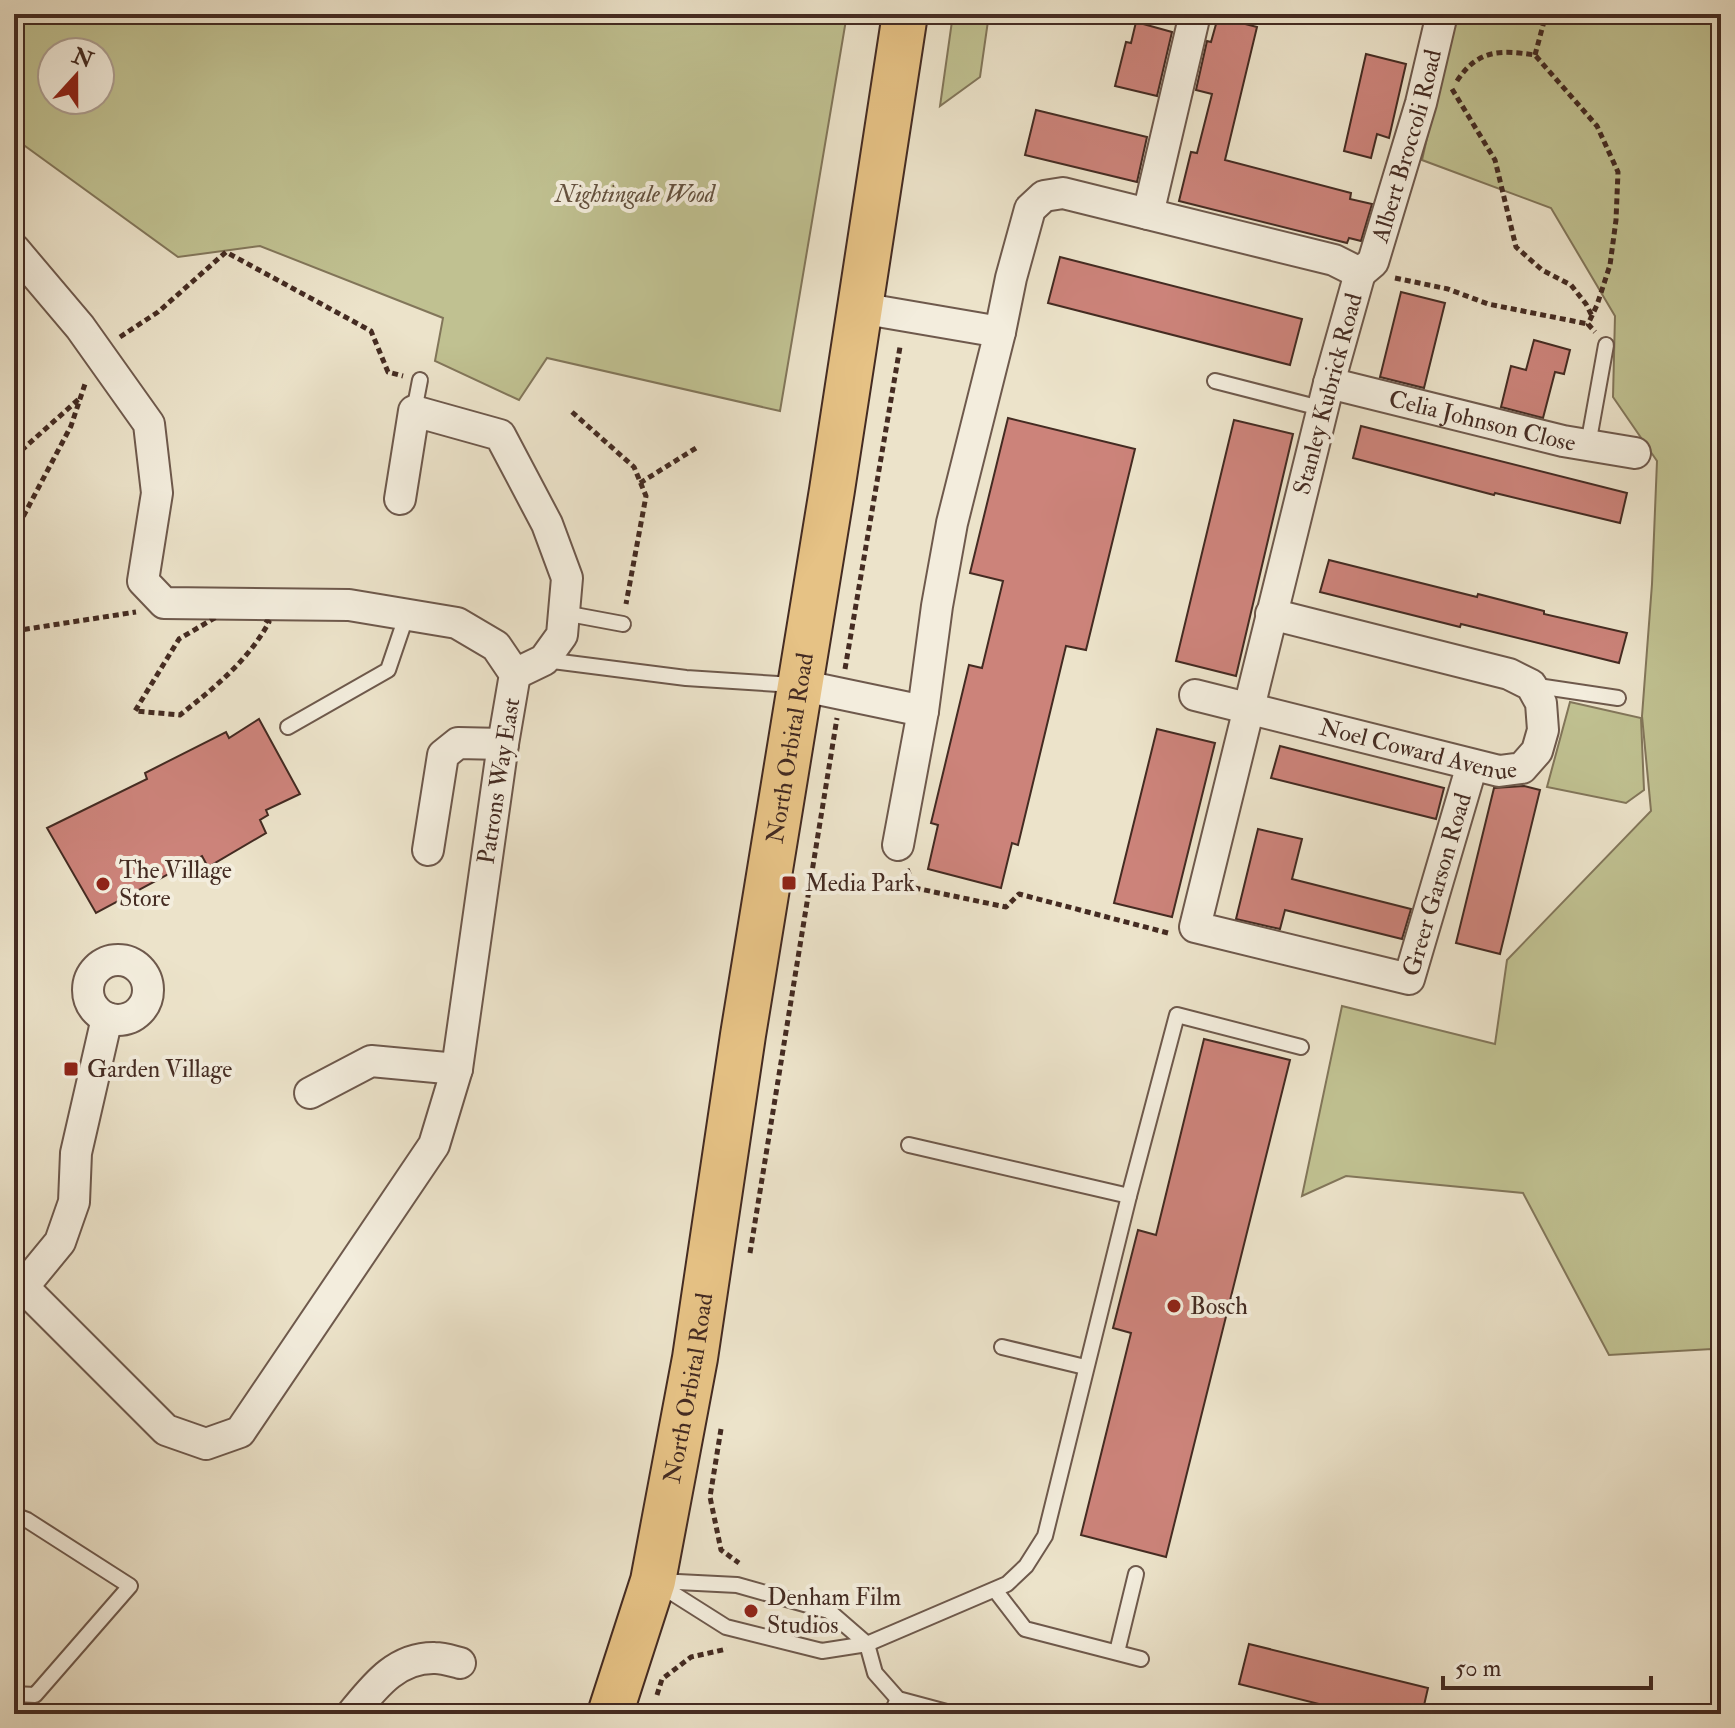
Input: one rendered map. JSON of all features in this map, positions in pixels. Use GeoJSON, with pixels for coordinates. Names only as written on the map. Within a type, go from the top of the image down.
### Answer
{"type":"FeatureCollection","features":[{"type":"Feature","properties":{"kind":"main road","name":"North Orbital Road"},"geometry":{"type":"LineString","coordinates":[[610,1714],[653,1581],[695,1358],[743,1035],[905,14]]}},
{"type":"Feature","properties":{"kind":"street"},"geometry":{"type":"LineString","coordinates":[[1148,214],[1195,14]]}},
{"type":"Feature","properties":{"kind":"street","name":"Albert Broccoli Road"},"geometry":{"type":"LineString","coordinates":[[1360,273],[1373,262],[1421,103],[1442,14]]}},
{"type":"Feature","properties":{"kind":"street","name":"Stanley Kubrick Road"},"geometry":{"type":"LineString","coordinates":[[898,845],[923,711],[952,523],[1030,209],[1044,196],[1063,193],[1334,260],[1360,273],[1326,396],[1195,927]]}},
{"type":"Feature","properties":{"kind":"street"},"geometry":{"type":"LineString","coordinates":[[14,249],[80,327],[149,424],[157,493],[143,581],[164,603]]}},
{"type":"Feature","properties":{"kind":"street"},"geometry":{"type":"LineString","coordinates":[[860,308],[1000,332]]}},
{"type":"Feature","properties":{"kind":"street","name":"Celia Johnson Close"},"geometry":{"type":"LineString","coordinates":[[1326,396],[1635,453]]}},
{"type":"Feature","properties":{"kind":"street"},"geometry":{"type":"LineString","coordinates":[[400,499],[414,411],[500,435],[547,524],[567,578],[562,635],[544,660],[515,674]]}},
{"type":"Feature","properties":{"kind":"street","name":"Patrons Way East"},"geometry":{"type":"LineString","coordinates":[[17,1286],[166,1430],[206,1444],[240,1432],[434,1145],[457,1069],[515,674],[496,646],[457,623],[349,605],[164,603]]}},
{"type":"Feature","properties":{"kind":"street"},"geometry":{"type":"LineString","coordinates":[[1271,614],[1509,674],[1531,685]]}},
{"type":"Feature","properties":{"kind":"street"},"geometry":{"type":"LineString","coordinates":[[799,685],[923,711]]}},
{"type":"Feature","properties":{"kind":"street","name":"Noel Coward Avenue"},"geometry":{"type":"LineString","coordinates":[[1195,695],[1499,771],[1522,768],[1537,751],[1543,730],[1541,703],[1531,685]]}},
{"type":"Feature","properties":{"kind":"street"},"geometry":{"type":"LineString","coordinates":[[428,850],[443,755],[458,743],[503,744]]}},
{"type":"Feature","properties":{"kind":"street","name":"Greer Garson Road"},"geometry":{"type":"LineString","coordinates":[[1195,927],[1409,979],[1472,765]]}},
{"type":"Feature","properties":{"kind":"street"},"geometry":{"type":"LineString","coordinates":[[17,1286],[60,1242],[74,1202],[76,1153],[107,1018]]}},
{"type":"Feature","properties":{"kind":"street"},"geometry":{"type":"LineString","coordinates":[[310,1093],[371,1061],[457,1069]]}},
{"type":"Feature","properties":{"kind":"street"},"geometry":{"type":"LineString","coordinates":[[352,1714],[389,1672],[434,1658],[460,1663]]}},
{"type":"Feature","properties":{"kind":"lane"},"geometry":{"type":"LineString","coordinates":[[1588,445],[1606,345]]}},
{"type":"Feature","properties":{"kind":"lane"},"geometry":{"type":"LineString","coordinates":[[414,411],[420,380]]}},
{"type":"Feature","properties":{"kind":"lane"},"geometry":{"type":"LineString","coordinates":[[1215,381],[1326,396]]}},
{"type":"Feature","properties":{"kind":"lane"},"geometry":{"type":"LineString","coordinates":[[564,613],[623,624]]}},
{"type":"Feature","properties":{"kind":"lane"},"geometry":{"type":"LineString","coordinates":[[288,727],[388,670],[407,614]]}},
{"type":"Feature","properties":{"kind":"lane"},"geometry":{"type":"LineString","coordinates":[[544,660],[686,678],[799,685]]}},
{"type":"Feature","properties":{"kind":"lane"},"geometry":{"type":"LineString","coordinates":[[1531,685],[1618,698]]}},
{"type":"Feature","properties":{"kind":"lane"},"geometry":{"type":"LineString","coordinates":[[653,1581],[726,1627],[822,1651],[867,1644],[1007,1584],[1026,1566],[1045,1536],[1085,1367],[1177,1015],[1301,1047]]}},
{"type":"Feature","properties":{"kind":"lane"},"geometry":{"type":"LineString","coordinates":[[909,1145],[1129,1196]]}},
{"type":"Feature","properties":{"kind":"lane"},"geometry":{"type":"LineString","coordinates":[[1002,1347],[1085,1367]]}},
{"type":"Feature","properties":{"kind":"lane"},"geometry":{"type":"LineString","coordinates":[[14,1515],[27,1520],[130,1586],[35,1695],[14,1694]]}},
{"type":"Feature","properties":{"kind":"lane"},"geometry":{"type":"LineString","coordinates":[[1117,1652],[1136,1574]]}},
{"type":"Feature","properties":{"kind":"lane"},"geometry":{"type":"LineString","coordinates":[[653,1581],[737,1585],[829,1611],[867,1644],[875,1673],[898,1699],[954,1714]]}},
{"type":"Feature","properties":{"kind":"lane"},"geometry":{"type":"LineString","coordinates":[[995,1590],[1025,1629],[1141,1659]]}},
{"type":"Feature","properties":{"kind":"lane"},"geometry":{"type":"LineString","coordinates":[[891,1714],[898,1699]]}},
{"type":"Feature","properties":{"kind":"path"},"geometry":{"type":"LineString","coordinates":[[1535,55],[1546,14]]}},
{"type":"Feature","properties":{"kind":"path"},"geometry":{"type":"LineString","coordinates":[[1421,103],[1451,88],[1478,58],[1508,52],[1535,55],[1597,126],[1618,172],[1616,220],[1610,265],[1588,324]]}},
{"type":"Feature","properties":{"kind":"path"},"geometry":{"type":"LineString","coordinates":[[1451,88],[1495,160],[1516,247],[1542,270],[1571,285],[1592,316]]}},
{"type":"Feature","properties":{"kind":"path"},"geometry":{"type":"LineString","coordinates":[[14,534],[71,426],[97,351],[158,312],[226,252],[371,331],[388,372],[420,380]]}},
{"type":"Feature","properties":{"kind":"path"},"geometry":{"type":"LineString","coordinates":[[1360,273],[1448,289],[1488,304],[1588,324],[1606,345]]}},
{"type":"Feature","properties":{"kind":"path"},"geometry":{"type":"LineString","coordinates":[[747,1267],[900,347],[913,345]]}},
{"type":"Feature","properties":{"kind":"path"},"geometry":{"type":"LineString","coordinates":[[14,457],[81,397]]}},
{"type":"Feature","properties":{"kind":"path"},"geometry":{"type":"LineString","coordinates":[[572,412],[634,467],[646,496],[623,624]]}},
{"type":"Feature","properties":{"kind":"path"},"geometry":{"type":"LineString","coordinates":[[640,483],[696,448]]}},
{"type":"Feature","properties":{"kind":"path"},"geometry":{"type":"LineString","coordinates":[[14,631],[145,610],[164,603]]}},
{"type":"Feature","properties":{"kind":"path"},"geometry":{"type":"LineString","coordinates":[[240,603],[269,622],[258,642],[221,683],[180,715],[135,711],[179,639],[240,603]]}},
{"type":"Feature","properties":{"kind":"path"},"geometry":{"type":"LineString","coordinates":[[898,845],[915,888],[1006,907],[1019,894],[1175,935],[1195,927]]}},
{"type":"Feature","properties":{"kind":"path"},"geometry":{"type":"LineString","coordinates":[[722,1421],[710,1497],[721,1550],[743,1566]]}},
{"type":"Feature","properties":{"kind":"path"},"geometry":{"type":"LineString","coordinates":[[662,1679],[691,1657],[729,1649]]}},
{"type":"Feature","properties":{"kind":"green space","name":"Nightingale Wood"},"geometry":{"type":"Polygon","coordinates":[[[14,14],[847,14],[780,411],[547,358],[519,400],[435,361],[443,318],[260,246],[178,257],[14,138],[14,14]]]}},
{"type":"Feature","properties":{"kind":"green space"},"geometry":{"type":"Polygon","coordinates":[[[953,14],[989,14],[980,77],[940,106],[953,14]]]}},
{"type":"Feature","properties":{"kind":"green space"},"geometry":{"type":"Polygon","coordinates":[[[1455,14],[1721,14],[1721,1355],[1712,1349],[1609,1355],[1523,1193],[1346,1176],[1302,1196],[1342,1006],[1495,1044],[1507,960],[1651,811],[1642,716],[1657,461],[1613,397],[1615,316],[1551,208],[1422,160],[1455,14]]]}},
{"type":"Feature","properties":{"kind":"green space"},"geometry":{"type":"Polygon","coordinates":[[[1570,702],[1641,718],[1644,790],[1626,803],[1547,787],[1570,702]]]}},
{"type":"Feature","properties":{"kind":"building"},"geometry":{"type":"Polygon","coordinates":[[[1218,17],[1257,27],[1225,160],[1351,193],[1350,199],[1372,204],[1361,241],[1349,238],[1347,243],[1179,201],[1191,152],[1197,153],[1212,94],[1196,90],[1207,41],[1211,42],[1218,17]]]}},
{"type":"Feature","properties":{"kind":"building"},"geometry":{"type":"Polygon","coordinates":[[[1136,22],[1172,32],[1157,96],[1115,86],[1126,42],[1131,43],[1136,22]]]}},
{"type":"Feature","properties":{"kind":"building"},"geometry":{"type":"Polygon","coordinates":[[[1366,54],[1406,64],[1389,138],[1377,134],[1371,158],[1344,151],[1366,54]]]}},
{"type":"Feature","properties":{"kind":"building"},"geometry":{"type":"Polygon","coordinates":[[[1036,110],[1147,137],[1137,182],[1025,155],[1036,110]]]}},
{"type":"Feature","properties":{"kind":"building"},"geometry":{"type":"Polygon","coordinates":[[[1060,257],[1302,319],[1290,365],[1048,303],[1060,257]]]}},
{"type":"Feature","properties":{"kind":"building"},"geometry":{"type":"Polygon","coordinates":[[[1401,292],[1445,303],[1424,388],[1380,377],[1401,292]]]}},
{"type":"Feature","properties":{"kind":"building"},"geometry":{"type":"Polygon","coordinates":[[[1534,340],[1570,350],[1564,374],[1555,372],[1543,418],[1501,407],[1511,366],[1526,370],[1534,340]]]}},
{"type":"Feature","properties":{"kind":"building"},"geometry":{"type":"Polygon","coordinates":[[[1008,418],[1135,449],[1086,650],[1066,646],[1018,845],[1012,843],[1001,888],[928,869],[938,825],[931,823],[969,665],[982,668],[1003,581],[970,573],[1008,418]]]}},
{"type":"Feature","properties":{"kind":"building"},"geometry":{"type":"Polygon","coordinates":[[[1234,420],[1293,434],[1236,676],[1176,661],[1234,420]]]}},
{"type":"Feature","properties":{"kind":"building"},"geometry":{"type":"Polygon","coordinates":[[[1361,426],[1627,493],[1620,523],[1494,495],[1353,458],[1361,426]]]}},
{"type":"Feature","properties":{"kind":"building"},"geometry":{"type":"Polygon","coordinates":[[[1329,560],[1477,597],[1478,594],[1544,611],[1544,614],[1627,633],[1619,663],[1320,592],[1329,560]]]}},
{"type":"Feature","properties":{"kind":"building"},"geometry":{"type":"Polygon","coordinates":[[[259,719],[300,794],[266,810],[268,815],[260,820],[266,833],[208,867],[202,856],[96,913],[47,828],[147,779],[145,773],[226,732],[229,738],[259,719]]]}},
{"type":"Feature","properties":{"kind":"building"},"geometry":{"type":"Polygon","coordinates":[[[1157,729],[1215,743],[1172,917],[1114,903],[1157,729]]]}},
{"type":"Feature","properties":{"kind":"building"},"geometry":{"type":"Polygon","coordinates":[[[1280,746],[1444,788],[1436,819],[1271,778],[1280,746]]]}},
{"type":"Feature","properties":{"kind":"building"},"geometry":{"type":"Polygon","coordinates":[[[1524,786],[1540,790],[1500,954],[1456,943],[1494,788],[1524,786]]]}},
{"type":"Feature","properties":{"kind":"building"},"geometry":{"type":"Polygon","coordinates":[[[1258,829],[1302,839],[1292,879],[1411,909],[1402,939],[1285,910],[1280,929],[1236,919],[1258,829]]]}},
{"type":"Feature","properties":{"kind":"building","name":"Bosch"},"geometry":{"type":"Polygon","coordinates":[[[1204,1039],[1290,1060],[1166,1557],[1081,1535],[1131,1333],[1113,1328],[1138,1230],[1156,1235],[1204,1039]]]}},
{"type":"Feature","properties":{"kind":"building"},"geometry":{"type":"Polygon","coordinates":[[[1249,1644],[1428,1688],[1422,1714],[1359,1714],[1239,1684],[1249,1644]]]}},
{"type":"Feature","properties":{"kind":"place","name":"Media Park"},"geometry":{"type":"Point","coordinates":[789,883]}},
{"type":"Feature","properties":{"kind":"place","name":"The Village Store"},"geometry":{"type":"Point","coordinates":[103,884]}},
{"type":"Feature","properties":{"kind":"place","name":"Garden Village"},"geometry":{"type":"Point","coordinates":[71,1069]}},
{"type":"Feature","properties":{"kind":"place","name":"Bosch"},"geometry":{"type":"Point","coordinates":[1174,1306]}},
{"type":"Feature","properties":{"kind":"place","name":"Denham Film Studios"},"geometry":{"type":"Point","coordinates":[751,1611]}}]}
